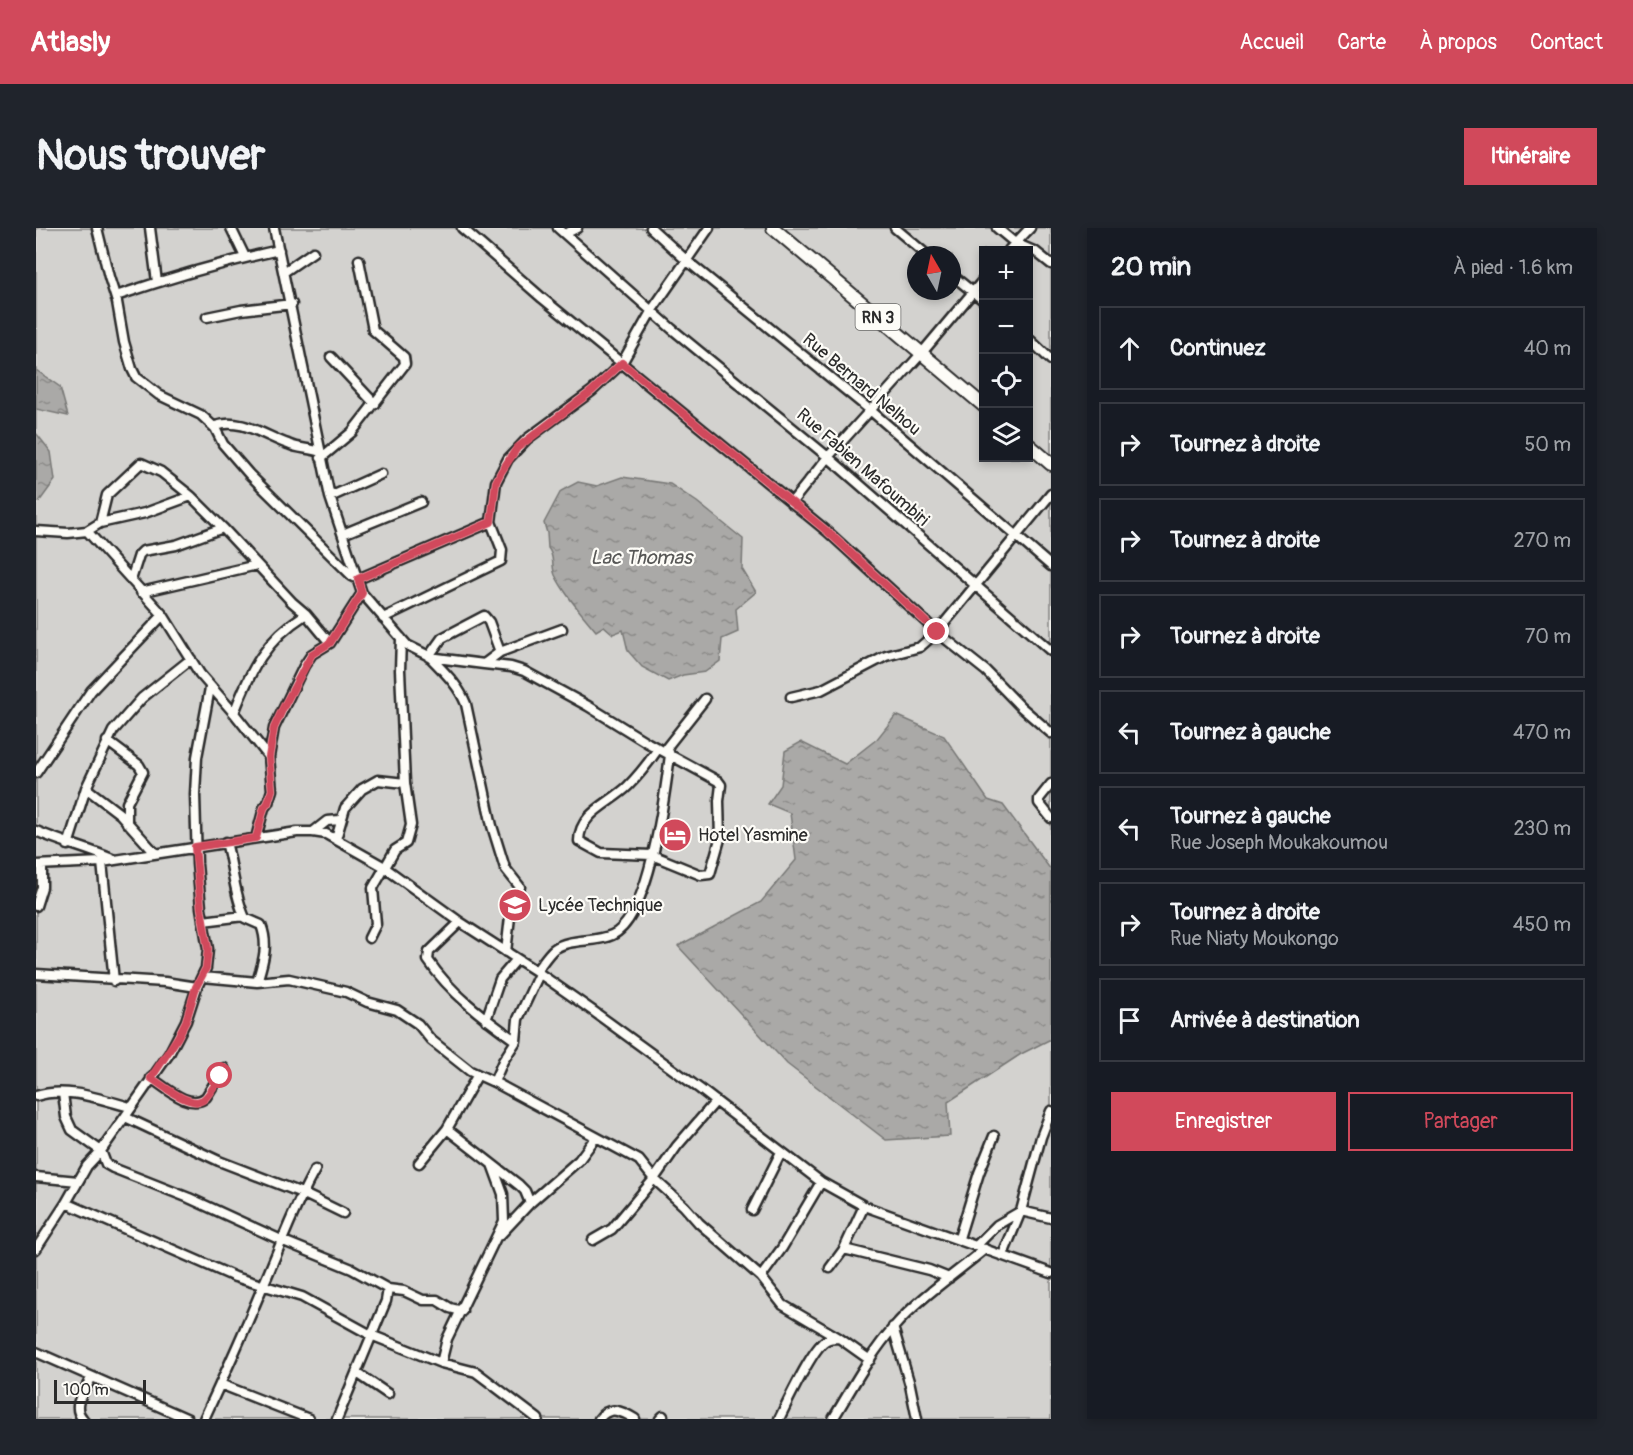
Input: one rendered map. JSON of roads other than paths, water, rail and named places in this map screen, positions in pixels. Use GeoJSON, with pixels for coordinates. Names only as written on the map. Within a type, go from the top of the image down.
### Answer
{"type":"FeatureCollection","features":[{"type":"Feature","properties":{"kind":"highway","name":"RN 3"},"geometry":{"type":"LineString","coordinates":[[773,228],[979,402]]}},
{"type":"Feature","properties":{"kind":"highway"},"geometry":{"type":"LineString","coordinates":[[1033,448],[1051,464]]}},
{"type":"Feature","properties":{"kind":"street"},"geometry":{"type":"LineString","coordinates":[[97,228],[116,296],[124,342],[136,377],[159,395],[193,409],[215,429],[223,444],[249,474],[350,574],[358,579]]}},
{"type":"Feature","properties":{"kind":"street"},"geometry":{"type":"LineString","coordinates":[[150,228],[157,282]]}},
{"type":"Feature","properties":{"kind":"street"},"geometry":{"type":"LineString","coordinates":[[231,228],[245,257]]}},
{"type":"Feature","properties":{"kind":"street"},"geometry":{"type":"LineString","coordinates":[[274,228],[285,272],[330,497],[362,593],[411,648],[429,657],[457,685],[466,704],[492,826],[505,868],[520,887],[510,917],[506,951]]}},
{"type":"Feature","properties":{"kind":"street"},"geometry":{"type":"LineString","coordinates":[[562,231],[577,228]]}},
{"type":"Feature","properties":{"kind":"street","name":"Rue Bernard Nelhou"},"geometry":{"type":"LineString","coordinates":[[651,228],[686,260],[870,410],[1051,566]]}},
{"type":"Feature","properties":{"kind":"street"},"geometry":{"type":"LineString","coordinates":[[383,618],[501,561],[502,550],[491,522],[496,482],[504,465],[517,448],[592,391],[622,363],[652,310],[709,228]]}},
{"type":"Feature","properties":{"kind":"street"},"geometry":{"type":"LineString","coordinates":[[895,228],[916,246]]}},
{"type":"Feature","properties":{"kind":"street"},"geometry":{"type":"LineString","coordinates":[[997,228],[1011,246]]}},
{"type":"Feature","properties":{"kind":"street"},"geometry":{"type":"LineString","coordinates":[[1013,246],[1030,228]]}},
{"type":"Feature","properties":{"kind":"street"},"geometry":{"type":"LineString","coordinates":[[468,230],[542,298],[828,532],[937,632],[986,671],[1021,707],[1051,733]]}},
{"type":"Feature","properties":{"kind":"street","name":"Rue Fabien Mafoumbiri"},"geometry":{"type":"LineString","coordinates":[[562,231],[672,329],[828,457],[1051,651]]}},
{"type":"Feature","properties":{"kind":"street"},"geometry":{"type":"LineString","coordinates":[[116,296],[245,257],[279,250]]}},
{"type":"Feature","properties":{"kind":"street"},"geometry":{"type":"LineString","coordinates":[[1033,251],[1051,264]]}},
{"type":"Feature","properties":{"kind":"street"},"geometry":{"type":"LineString","coordinates":[[285,272],[313,252]]}},
{"type":"Feature","properties":{"kind":"street"},"geometry":{"type":"LineString","coordinates":[[321,455],[352,432],[406,360],[374,330],[359,260]]}},
{"type":"Feature","properties":{"kind":"street"},"geometry":{"type":"LineString","coordinates":[[961,283],[983,300]]}},
{"type":"Feature","properties":{"kind":"street"},"geometry":{"type":"LineString","coordinates":[[791,503],[828,457],[921,354],[979,284]]}},
{"type":"Feature","properties":{"kind":"street"},"geometry":{"type":"LineString","coordinates":[[207,317],[240,310],[291,304]]}},
{"type":"Feature","properties":{"kind":"street"},"geometry":{"type":"LineString","coordinates":[[1033,343],[1051,360]]}},
{"type":"Feature","properties":{"kind":"street"},"geometry":{"type":"LineString","coordinates":[[331,357],[375,404]]}},
{"type":"Feature","properties":{"kind":"street"},"geometry":{"type":"LineString","coordinates":[[215,429],[215,426],[224,424],[250,427],[289,445],[321,455]]}},
{"type":"Feature","properties":{"kind":"street"},"geometry":{"type":"LineString","coordinates":[[100,523],[107,495],[141,463],[161,472],[191,496],[223,528],[291,603],[306,614],[330,643]]}},
{"type":"Feature","properties":{"kind":"street"},"geometry":{"type":"LineString","coordinates":[[330,497],[381,474]]}},
{"type":"Feature","properties":{"kind":"street"},"geometry":{"type":"LineString","coordinates":[[790,697],[820,690],[886,656],[920,647],[937,632],[1051,494]]}},
{"type":"Feature","properties":{"kind":"street"},"geometry":{"type":"LineString","coordinates":[[36,531],[68,533],[87,531],[100,523],[134,516],[191,496]]}},
{"type":"Feature","properties":{"kind":"street"},"geometry":{"type":"LineString","coordinates":[[343,534],[421,502]]}},
{"type":"Feature","properties":{"kind":"street"},"geometry":{"type":"LineString","coordinates":[[358,579],[491,522]]}},
{"type":"Feature","properties":{"kind":"street"},"geometry":{"type":"LineString","coordinates":[[131,580],[139,555],[143,551],[176,545],[223,528]]}},
{"type":"Feature","properties":{"kind":"street"},"geometry":{"type":"LineString","coordinates":[[87,531],[162,615],[210,688],[234,713],[269,757]]}},
{"type":"Feature","properties":{"kind":"street"},"geometry":{"type":"LineString","coordinates":[[141,592],[257,565]]}},
{"type":"Feature","properties":{"kind":"street"},"geometry":{"type":"LineString","coordinates":[[256,838],[264,808],[272,790],[269,757],[274,728],[304,666],[312,654],[330,643],[362,593]]}},
{"type":"Feature","properties":{"kind":"street"},"geometry":{"type":"LineString","coordinates":[[234,713],[246,683],[263,652],[293,622],[306,614]]}},
{"type":"Feature","properties":{"kind":"street"},"geometry":{"type":"LineString","coordinates":[[36,773],[91,691],[162,615]]}},
{"type":"Feature","properties":{"kind":"street"},"geometry":{"type":"LineString","coordinates":[[429,657],[442,638],[484,616],[489,622],[500,652]]}},
{"type":"Feature","properties":{"kind":"street"},"geometry":{"type":"LineString","coordinates":[[484,664],[500,652],[562,628]]}},
{"type":"Feature","properties":{"kind":"street"},"geometry":{"type":"LineString","coordinates":[[369,938],[376,924],[373,888],[395,850],[406,843],[411,825],[405,783],[400,670],[401,638]]}},
{"type":"Feature","properties":{"kind":"street"},"geometry":{"type":"LineString","coordinates":[[429,657],[511,667],[524,672],[594,709],[658,749],[715,779],[722,785],[719,801],[720,840],[710,874],[704,876],[652,855],[601,853],[579,841],[591,813],[624,791],[658,749]]}},
{"type":"Feature","properties":{"kind":"street"},"geometry":{"type":"LineString","coordinates":[[68,845],[86,788],[113,731],[142,698],[191,659]]}},
{"type":"Feature","properties":{"kind":"street"},"geometry":{"type":"LineString","coordinates":[[36,1249],[78,1181],[125,1117],[178,1037],[189,1014],[196,987],[206,968],[208,949],[195,847],[197,757],[210,688]]}},
{"type":"Feature","properties":{"kind":"street"},"geometry":{"type":"LineString","coordinates":[[494,1082],[516,1041],[518,1019],[538,972],[556,948],[610,936],[623,928],[639,901],[659,824],[670,755],[667,747],[705,699]]}},
{"type":"Feature","properties":{"kind":"street"},"geometry":{"type":"LineString","coordinates":[[107,741],[139,765],[143,772],[127,802],[128,823]]}},
{"type":"Feature","properties":{"kind":"street"},"geometry":{"type":"LineString","coordinates":[[336,839],[340,820],[350,801],[362,789],[381,780],[405,783]]}},
{"type":"Feature","properties":{"kind":"street"},"geometry":{"type":"LineString","coordinates":[[1051,784],[1039,799],[1051,818]]}},
{"type":"Feature","properties":{"kind":"street"},"geometry":{"type":"LineString","coordinates":[[86,788],[120,814],[155,853]]}},
{"type":"Feature","properties":{"kind":"street"},"geometry":{"type":"LineString","coordinates":[[313,832],[327,821],[340,820]]}},
{"type":"Feature","properties":{"kind":"street"},"geometry":{"type":"LineString","coordinates":[[36,831],[68,845],[93,851],[112,859]]}},
{"type":"Feature","properties":{"kind":"street"},"geometry":{"type":"LineString","coordinates":[[36,906],[42,887],[39,865],[102,862],[226,842],[313,832],[336,839],[385,867],[460,922],[538,972],[716,1101],[821,1182],[864,1206],[1051,1273]]}},
{"type":"Feature","properties":{"kind":"street"},"geometry":{"type":"LineString","coordinates":[[226,842],[233,866],[237,900],[244,916],[261,925],[265,938],[265,954],[257,982]]}},
{"type":"Feature","properties":{"kind":"street"},"geometry":{"type":"LineString","coordinates":[[102,862],[114,981]]}},
{"type":"Feature","properties":{"kind":"street"},"geometry":{"type":"LineString","coordinates":[[203,921],[244,916]]}},
{"type":"Feature","properties":{"kind":"street"},"geometry":{"type":"LineString","coordinates":[[460,922],[429,952],[427,957],[436,973],[486,1020],[516,1041]]}},
{"type":"Feature","properties":{"kind":"street"},"geometry":{"type":"LineString","coordinates":[[486,1020],[500,979],[517,959]]}},
{"type":"Feature","properties":{"kind":"street"},"geometry":{"type":"LineString","coordinates":[[36,974],[196,987]]}},
{"type":"Feature","properties":{"kind":"street"},"geometry":{"type":"LineString","coordinates":[[202,977],[257,982],[284,978],[346,992],[367,1002],[403,1012],[418,1024],[436,1044],[477,1076],[494,1082],[639,1160],[650,1171],[654,1179],[699,1223],[761,1277],[783,1305],[839,1338],[870,1360]]}},
{"type":"Feature","properties":{"kind":"street"},"geometry":{"type":"LineString","coordinates":[[151,1078],[178,1095],[195,1102],[202,1101],[206,1097],[224,1068]]}},
{"type":"Feature","properties":{"kind":"street"},"geometry":{"type":"LineString","coordinates":[[419,1163],[447,1129],[477,1076]]}},
{"type":"Feature","properties":{"kind":"street"},"geometry":{"type":"LineString","coordinates":[[36,1096],[48,1092],[85,1095],[130,1107]]}},
{"type":"Feature","properties":{"kind":"street"},"geometry":{"type":"LineString","coordinates":[[63,1093],[66,1117],[72,1130],[101,1151],[106,1164],[113,1168],[189,1198],[280,1240],[352,1269],[388,1289],[404,1291],[423,1300],[437,1300],[450,1308],[462,1311]]}},
{"type":"Feature","properties":{"kind":"street"},"geometry":{"type":"LineString","coordinates":[[593,1240],[612,1229],[654,1179],[677,1146],[716,1101]]}},
{"type":"Feature","properties":{"kind":"street"},"geometry":{"type":"LineString","coordinates":[[1003,1255],[1020,1211],[1041,1137],[1051,1111]]}},
{"type":"Feature","properties":{"kind":"street"},"geometry":{"type":"LineString","coordinates":[[125,1117],[219,1161],[302,1193],[343,1213]]}},
{"type":"Feature","properties":{"kind":"street"},"geometry":{"type":"LineString","coordinates":[[447,1129],[519,1185],[525,1191],[530,1203]]}},
{"type":"Feature","properties":{"kind":"street"},"geometry":{"type":"LineString","coordinates":[[958,1238],[993,1136]]}},
{"type":"Feature","properties":{"kind":"street"},"geometry":{"type":"LineString","coordinates":[[498,1237],[530,1203],[579,1160],[596,1137]]}},
{"type":"Feature","properties":{"kind":"street"},"geometry":{"type":"LineString","coordinates":[[752,1209],[781,1152]]}},
{"type":"Feature","properties":{"kind":"street"},"geometry":{"type":"LineString","coordinates":[[441,1363],[447,1339],[504,1221],[502,1191],[492,1164]]}},
{"type":"Feature","properties":{"kind":"street"},"geometry":{"type":"LineString","coordinates":[[204,1419],[264,1286],[280,1240],[315,1170]]}},
{"type":"Feature","properties":{"kind":"street"},"geometry":{"type":"LineString","coordinates":[[36,1177],[78,1181]]}},
{"type":"Feature","properties":{"kind":"street"},"geometry":{"type":"LineString","coordinates":[[761,1277],[821,1182]]}},
{"type":"Feature","properties":{"kind":"street"},"geometry":{"type":"LineString","coordinates":[[502,1191],[519,1185]]}},
{"type":"Feature","properties":{"kind":"street"},"geometry":{"type":"LineString","coordinates":[[66,1203],[235,1277],[302,1297],[371,1335],[441,1363],[476,1372],[538,1419]]}},
{"type":"Feature","properties":{"kind":"street"},"geometry":{"type":"LineString","coordinates":[[830,1268],[844,1249],[864,1206]]}},
{"type":"Feature","properties":{"kind":"street"},"geometry":{"type":"LineString","coordinates":[[833,1419],[893,1327],[906,1313],[949,1278],[980,1247],[997,1225],[1020,1211],[1051,1218]]}},
{"type":"Feature","properties":{"kind":"street"},"geometry":{"type":"LineString","coordinates":[[844,1249],[929,1270],[949,1278]]}},
{"type":"Feature","properties":{"kind":"street"},"geometry":{"type":"LineString","coordinates":[[336,1419],[386,1301],[388,1289]]}},
{"type":"Feature","properties":{"kind":"street"},"geometry":{"type":"LineString","coordinates":[[893,1327],[910,1385],[916,1419]]}},
{"type":"Feature","properties":{"kind":"street"},"geometry":{"type":"LineString","coordinates":[[779,1419],[801,1376],[821,1345],[828,1340],[839,1338]]}},
{"type":"Feature","properties":{"kind":"street"},"geometry":{"type":"LineString","coordinates":[[36,1352],[188,1419]]}},
{"type":"Feature","properties":{"kind":"street"},"geometry":{"type":"LineString","coordinates":[[357,1373],[388,1394]]}},
{"type":"Feature","properties":{"kind":"street"},"geometry":{"type":"LineString","coordinates":[[83,1419],[78,1413],[77,1406],[92,1377]]}},
{"type":"Feature","properties":{"kind":"street"},"geometry":{"type":"LineString","coordinates":[[220,1384],[309,1419]]}},
{"type":"Feature","properties":{"kind":"street"},"geometry":{"type":"LineString","coordinates":[[599,1419],[604,1412],[610,1410],[635,1419]]}},
{"type":"Feature","properties":{"kind":"water"},"geometry":{"type":"Polygon","coordinates":[[[36,370],[60,387],[68,416],[36,409],[36,370]]]}},
{"type":"Feature","properties":{"kind":"water"},"geometry":{"type":"Polygon","coordinates":[[[36,433],[51,452],[55,480],[39,502],[36,502],[36,433]]]}},
{"type":"Feature","properties":{"kind":"water","name":"Lac Thomas"},"geometry":{"type":"Polygon","coordinates":[[[622,477],[670,484],[697,502],[743,539],[742,569],[756,592],[736,609],[738,632],[722,639],[720,661],[705,672],[683,675],[668,681],[642,667],[628,651],[623,630],[613,634],[604,626],[596,631],[555,575],[544,523],[561,491],[578,482],[597,486],[622,477]]]}},
{"type":"Feature","properties":{"kind":"water"},"geometry":{"type":"Polygon","coordinates":[[[896,715],[944,736],[988,800],[1003,805],[1051,870],[1051,1039],[1021,1054],[948,1102],[950,1136],[886,1140],[787,1064],[678,946],[761,902],[796,860],[790,813],[768,804],[781,785],[785,751],[801,742],[845,764],[877,739],[896,715]]]}},
{"type":"Feature","properties":{"kind":"place","name":"Hotel Yasmine"},"geometry":{"type":"Point","coordinates":[675,835]}},
{"type":"Feature","properties":{"kind":"place","name":"Lycée Technique"},"geometry":{"type":"Point","coordinates":[515,905]}}]}
